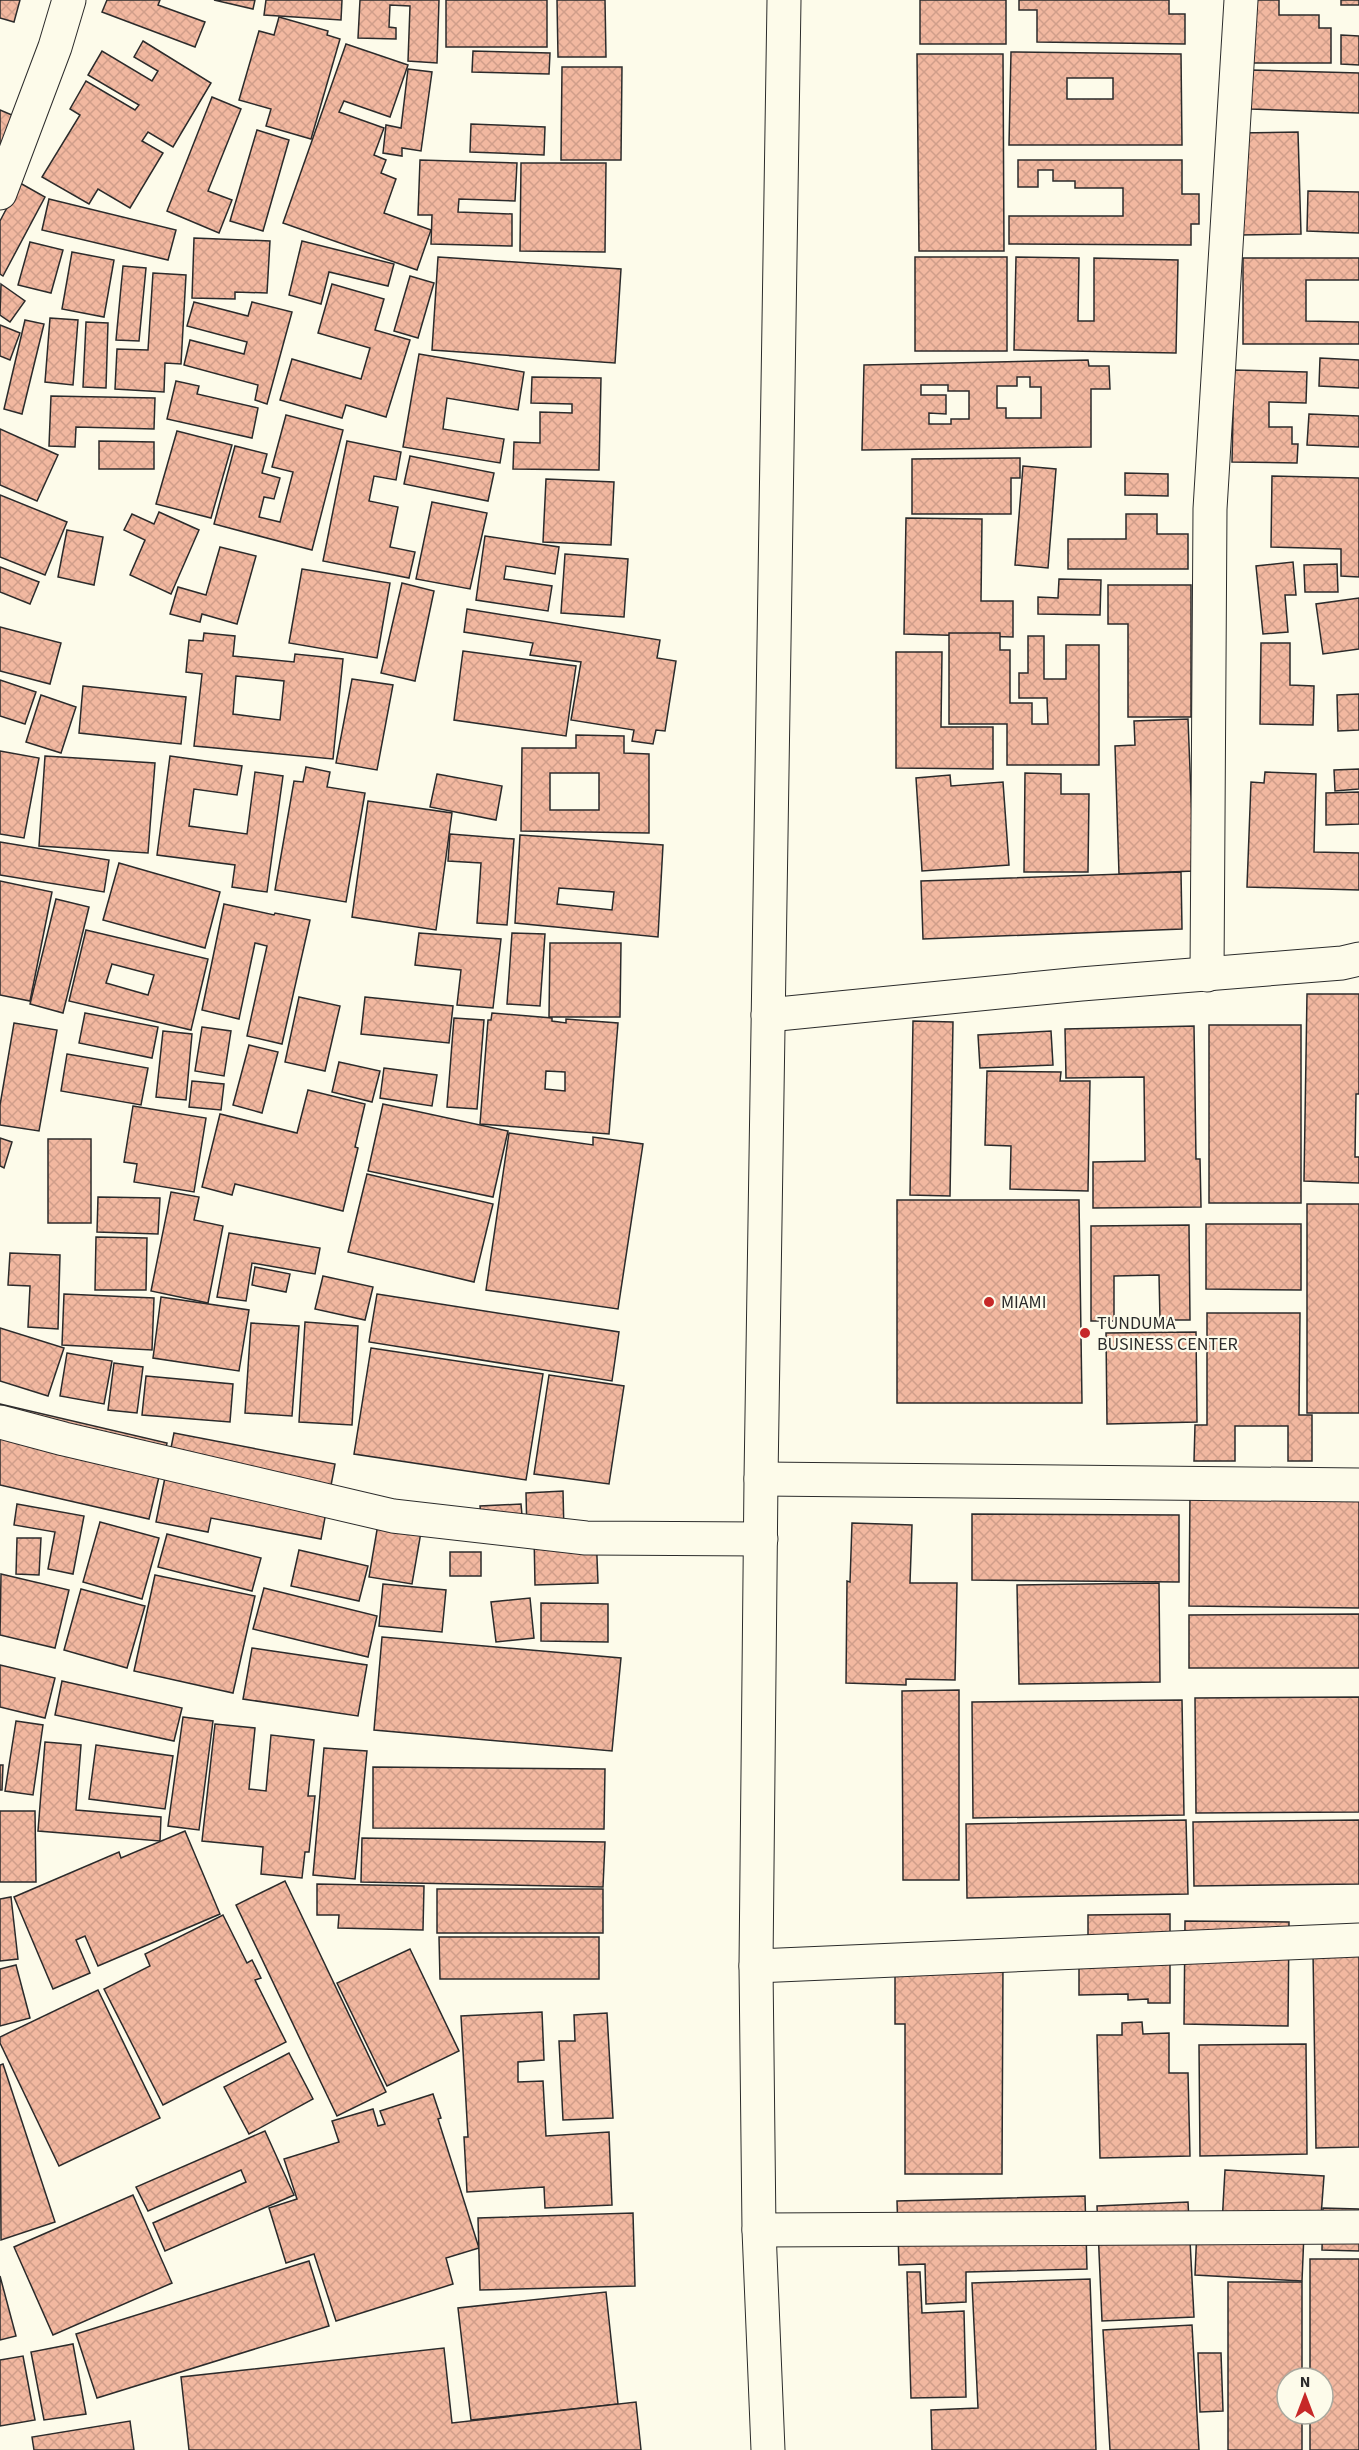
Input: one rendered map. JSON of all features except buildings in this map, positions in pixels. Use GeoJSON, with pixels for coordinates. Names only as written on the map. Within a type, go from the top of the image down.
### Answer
{"type":"FeatureCollection","features":[{"type":"Feature","properties":{"kind":"main road"},"geometry":{"type":"LineString","coordinates":[[0,193],[55,48],[69,0]]}},
{"type":"Feature","properties":{"kind":"main road"},"geometry":{"type":"LineString","coordinates":[[768,2450],[759,2230],[756,1966],[761,1479],[784,0]]}},
{"type":"Feature","properties":{"kind":"main road"},"geometry":{"type":"LineString","coordinates":[[1207,975],[1210,509],[1241,0]]}},
{"type":"Feature","properties":{"kind":"main road"},"geometry":{"type":"LineString","coordinates":[[768,1015],[1081,984],[1342,963],[1359,959]]}},
{"type":"Feature","properties":{"kind":"main road"},"geometry":{"type":"LineString","coordinates":[[0,1422],[393,1516],[586,1538],[761,1539]]}},
{"type":"Feature","properties":{"kind":"main road"},"geometry":{"type":"LineString","coordinates":[[761,1479],[1359,1485]]}},
{"type":"Feature","properties":{"kind":"main road"},"geometry":{"type":"LineString","coordinates":[[756,1966],[1359,1940]]}},
{"type":"Feature","properties":{"kind":"main road"},"geometry":{"type":"LineString","coordinates":[[759,2230],[1359,2228]]}},
{"type":"Feature","properties":{"kind":"place","name":"MIAMI"},"geometry":{"type":"Point","coordinates":[989,1302]}},
{"type":"Feature","properties":{"kind":"place","name":"TUNDUMA BUSINESS CENTER"},"geometry":{"type":"Point","coordinates":[1085,1333]}}]}
